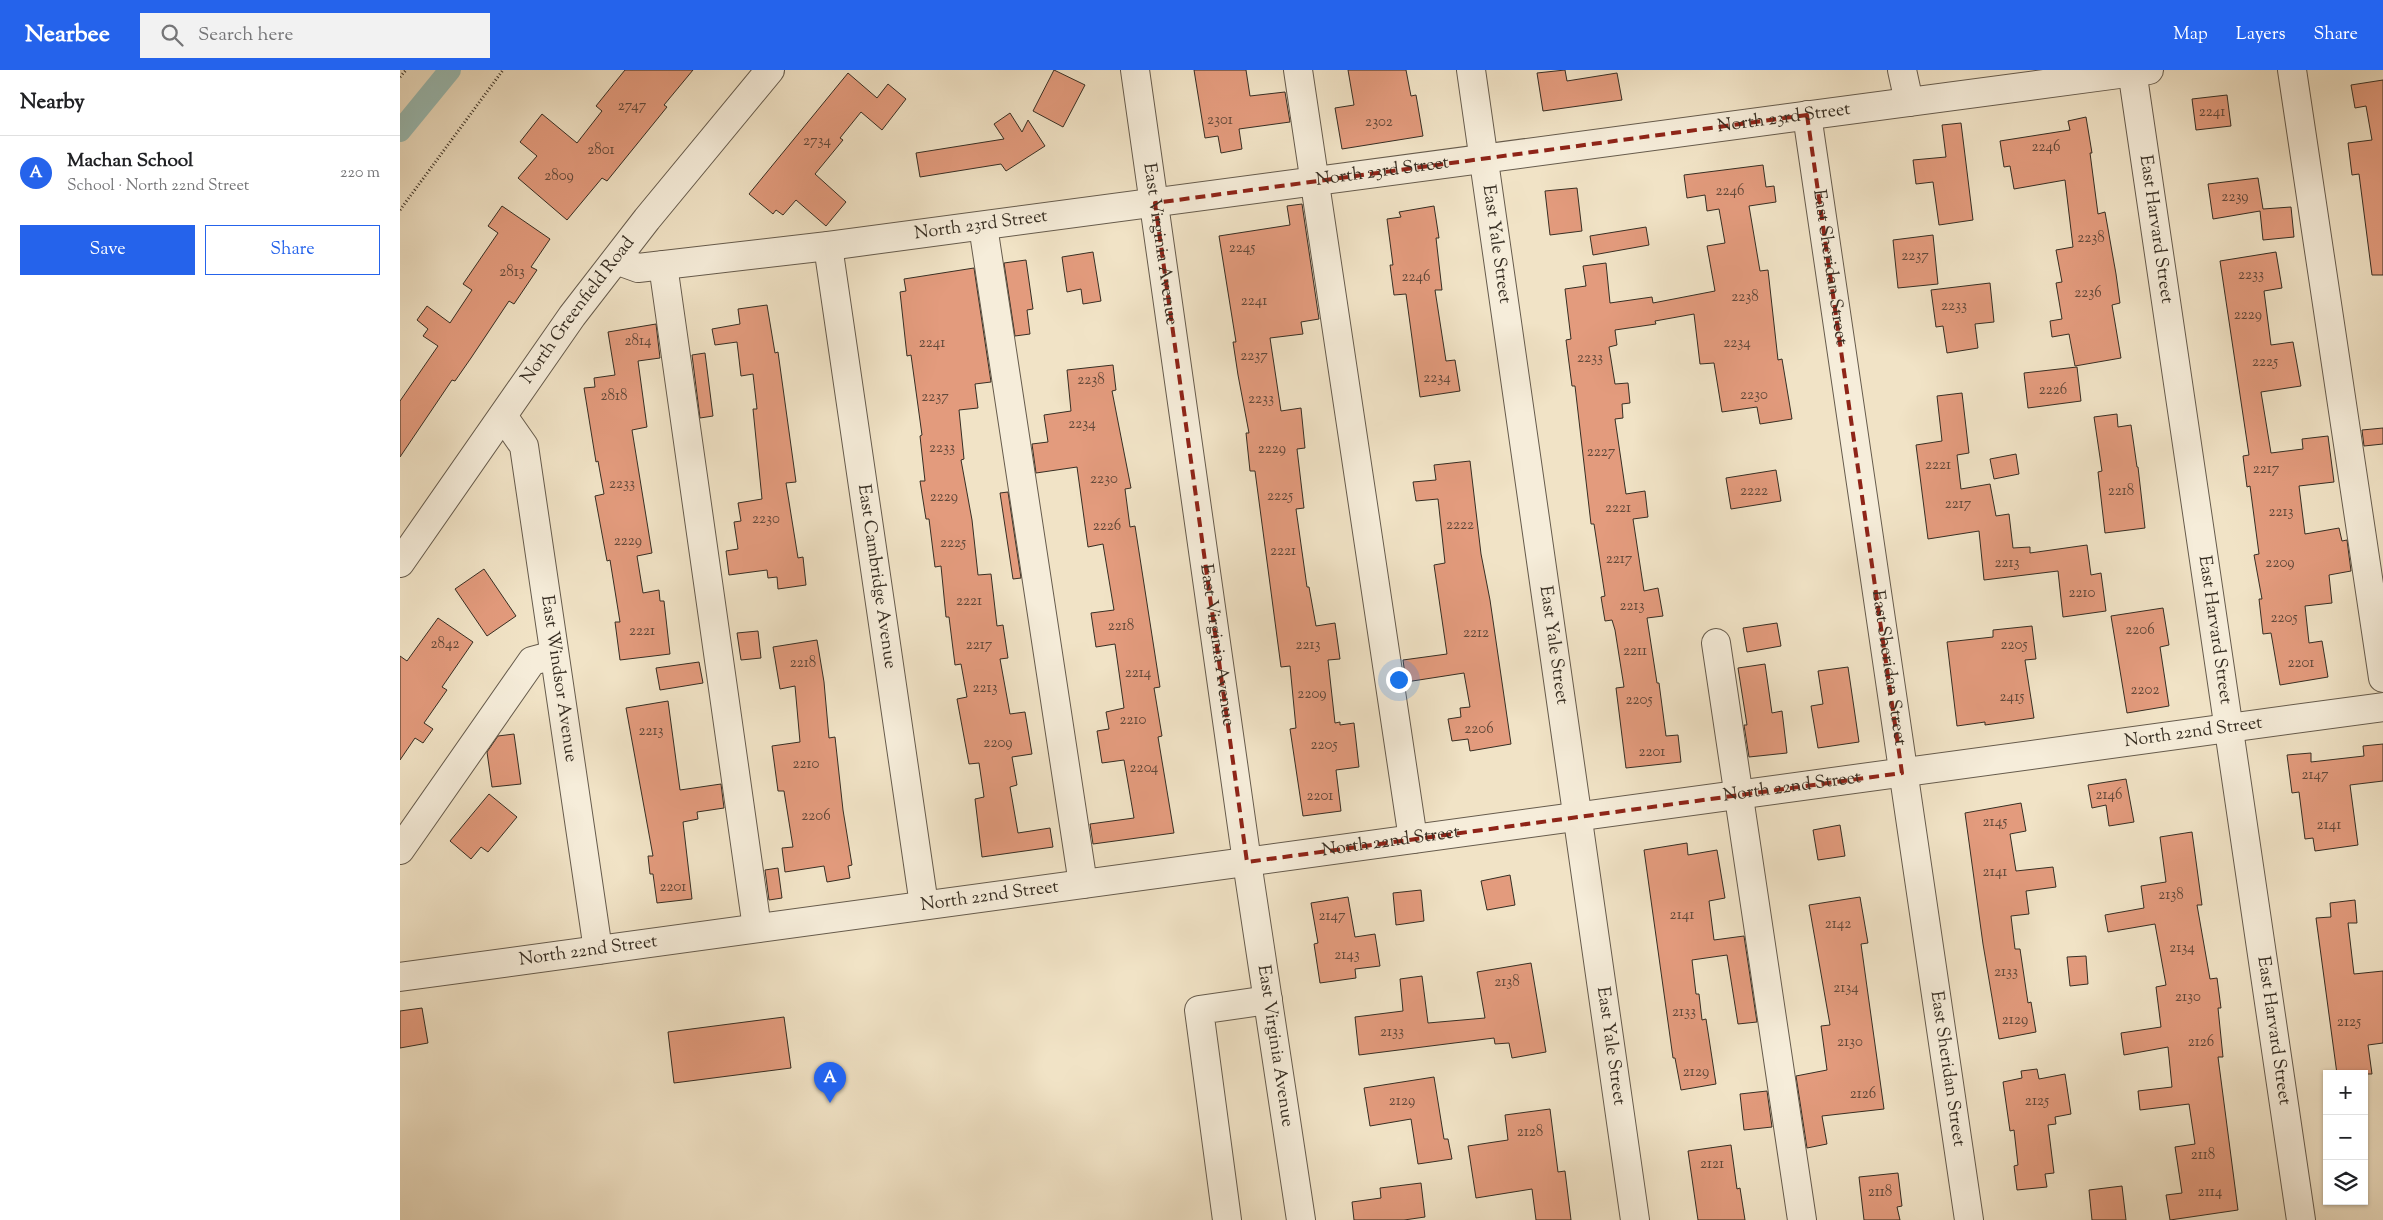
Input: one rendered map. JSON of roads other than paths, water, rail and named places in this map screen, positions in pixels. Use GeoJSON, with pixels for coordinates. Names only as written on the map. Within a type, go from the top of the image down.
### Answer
{"type":"FeatureCollection","features":[{"type":"Feature","properties":{"kind":"street","name":"North Greenfield Road"},"geometry":{"type":"LineString","coordinates":[[400,563],[572,316],[647,219],[770,70]]}},
{"type":"Feature","properties":{"kind":"street","name":"East Virginia Avenue"},"geometry":{"type":"LineString","coordinates":[[1135,70],[1247,862],[1301,1220]]}},
{"type":"Feature","properties":{"kind":"street"},"geometry":{"type":"LineString","coordinates":[[1298,70],[1413,839]]}},
{"type":"Feature","properties":{"kind":"street","name":"East Yale Street"},"geometry":{"type":"LineString","coordinates":[[1471,70],[1636,1220]]}},
{"type":"Feature","properties":{"kind":"street"},"geometry":{"type":"LineString","coordinates":[[1902,70],[1909,102]]}},
{"type":"Feature","properties":{"kind":"street"},"geometry":{"type":"LineString","coordinates":[[2292,70],[2383,678]]}},
{"type":"Feature","properties":{"kind":"street","name":"North 23rd Street"},"geometry":{"type":"LineString","coordinates":[[616,260],[638,268],[828,246],[2138,71]]}},
{"type":"Feature","properties":{"kind":"street","name":"East Harvard Street"},"geometry":{"type":"LineString","coordinates":[[2138,71],[2301,1220]]}},
{"type":"Feature","properties":{"kind":"street","name":"East Sheridan Street"},"geometry":{"type":"LineString","coordinates":[[1807,115],[1969,1220]]}},
{"type":"Feature","properties":{"kind":"street"},"geometry":{"type":"LineString","coordinates":[[983,226],[1083,884]]}},
{"type":"Feature","properties":{"kind":"street","name":"East Cambridge Avenue"},"geometry":{"type":"LineString","coordinates":[[828,246],[924,906]]}},
{"type":"Feature","properties":{"kind":"street"},"geometry":{"type":"LineString","coordinates":[[663,265],[757,928]]}},
{"type":"Feature","properties":{"kind":"street","name":"East Windsor Avenue"},"geometry":{"type":"LineString","coordinates":[[503,416],[524,446],[598,950]]}},
{"type":"Feature","properties":{"kind":"street"},"geometry":{"type":"LineString","coordinates":[[1716,643],[1802,1220]]}},
{"type":"Feature","properties":{"kind":"street"},"geometry":{"type":"LineString","coordinates":[[400,850],[532,661],[554,655]]}},
{"type":"Feature","properties":{"kind":"street","name":"North 22nd Street"},"geometry":{"type":"LineString","coordinates":[[400,977],[2383,708]]}},
{"type":"Feature","properties":{"kind":"street"},"geometry":{"type":"LineString","coordinates":[[1227,1220],[1199,1010],[1268,1000]]}},
{"type":"Feature","properties":{"kind":"waterway"},"geometry":{"type":"LineString","coordinates":[[400,131],[450,70]]}},
{"type":"Feature","properties":{"kind":"place","name":"Machan School"},"geometry":{"type":"Point","coordinates":[830,1103]}}]}
